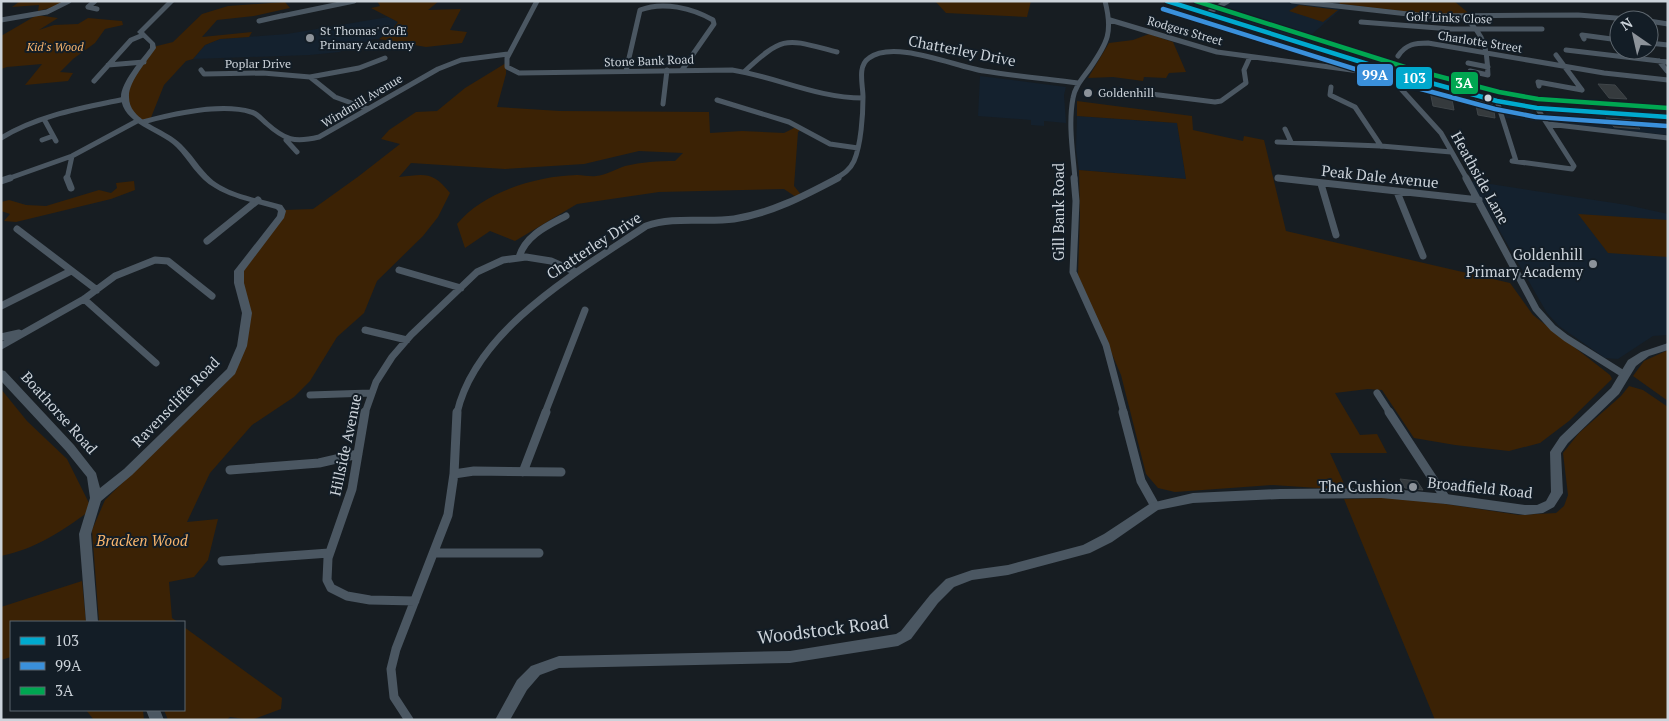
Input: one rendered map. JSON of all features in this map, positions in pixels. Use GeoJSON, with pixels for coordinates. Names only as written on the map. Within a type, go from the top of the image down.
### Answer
{"type":"FeatureCollection","features":[{"type":"Feature","properties":{"kind":"main road"},"geometry":{"type":"LineString","coordinates":[[1166,1],[1409,77],[1497,101],[1537,108],[1668,117]]}},
{"type":"Feature","properties":{"kind":"street"},"geometry":{"type":"LineString","coordinates":[[1,20],[47,12],[69,1]]}},
{"type":"Feature","properties":{"kind":"street"},"geometry":{"type":"LineString","coordinates":[[95,1],[88,7],[97,9]]}},
{"type":"Feature","properties":{"kind":"street"},"geometry":{"type":"LineString","coordinates":[[1,131],[12,130],[44,119],[124,98],[126,89],[153,48],[153,44],[140,32],[172,1]]}},
{"type":"Feature","properties":{"kind":"street"},"geometry":{"type":"LineString","coordinates":[[277,17],[330,1]]}},
{"type":"Feature","properties":{"kind":"street"},"geometry":{"type":"LineString","coordinates":[[259,21],[354,1]]}},
{"type":"Feature","properties":{"kind":"street"},"geometry":{"type":"LineString","coordinates":[[508,54],[537,1]]}},
{"type":"Feature","properties":{"kind":"street"},"geometry":{"type":"LineString","coordinates":[[1078,83],[1090,68],[1109,36],[1110,20],[1104,1]]}},
{"type":"Feature","properties":{"kind":"street"},"geometry":{"type":"LineString","coordinates":[[1206,14],[1228,1]]}},
{"type":"Feature","properties":{"kind":"street"},"geometry":{"type":"LineString","coordinates":[[1292,1],[1393,14],[1465,17],[1578,15],[1609,17]]}},
{"type":"Feature","properties":{"kind":"street"},"geometry":{"type":"LineString","coordinates":[[626,72],[640,10],[661,4],[700,14],[713,20],[714,24],[682,70]]}},
{"type":"Feature","properties":{"kind":"street"},"geometry":{"type":"LineString","coordinates":[[1465,17],[1479,31],[1486,53],[1488,76],[1470,71]]}},
{"type":"Feature","properties":{"kind":"street","name":"Rodgers Street"},"geometry":{"type":"LineString","coordinates":[[1110,20],[1217,52],[1359,71],[1370,70],[1374,66]]}},
{"type":"Feature","properties":{"kind":"street","name":"Golf Links Close"},"geometry":{"type":"LineString","coordinates":[[1361,22],[1370,25],[1479,31],[1540,31]]}},
{"type":"Feature","properties":{"kind":"street"},"geometry":{"type":"LineString","coordinates":[[94,82],[132,40],[143,35]]}},
{"type":"Feature","properties":{"kind":"street"},"geometry":{"type":"LineString","coordinates":[[1583,37],[1609,39]]}},
{"type":"Feature","properties":{"kind":"street"},"geometry":{"type":"LineString","coordinates":[[745,71],[773,46],[780,43],[797,43],[838,52]]}},
{"type":"Feature","properties":{"kind":"street","name":"Charlotte Street"},"geometry":{"type":"LineString","coordinates":[[1398,56],[1404,47],[1418,43],[1566,66],[1604,74],[1668,80]]}},
{"type":"Feature","properties":{"kind":"street"},"geometry":{"type":"LineString","coordinates":[[1566,50],[1668,62]]}},
{"type":"Feature","properties":{"kind":"street","name":"Chatterley Drive"},"geometry":{"type":"LineString","coordinates":[[410,720],[394,697],[391,669],[396,649],[448,515],[454,474],[457,412],[474,370],[491,347],[520,318],[546,294],[576,272],[631,235],[660,221],[733,218],[782,207],[846,173],[854,162],[858,148],[863,98],[863,64],[868,58],[875,55],[891,52],[929,56],[981,71],[1078,83]]}},
{"type":"Feature","properties":{"kind":"street","name":"Stone Bank Road"},"geometry":{"type":"LineString","coordinates":[[508,54],[506,64],[519,73],[717,69],[745,71],[800,89],[846,99],[863,98]]}},
{"type":"Feature","properties":{"kind":"street","name":"Windmill Avenue"},"geometry":{"type":"LineString","coordinates":[[286,140],[306,141],[319,137],[410,84],[450,64],[476,57],[508,54]]}},
{"type":"Feature","properties":{"kind":"street"},"geometry":{"type":"LineString","coordinates":[[1539,86],[1538,82],[1582,90],[1556,55]]}},
{"type":"Feature","properties":{"kind":"street"},"geometry":{"type":"LineString","coordinates":[[1135,92],[1215,102],[1221,101],[1246,83],[1244,70],[1250,57]]}},
{"type":"Feature","properties":{"kind":"street"},"geometry":{"type":"LineString","coordinates":[[310,78],[322,74],[359,68],[385,58]]}},
{"type":"Feature","properties":{"kind":"street"},"geometry":{"type":"LineString","coordinates":[[1660,61],[1667,72]]}},
{"type":"Feature","properties":{"kind":"street"},"geometry":{"type":"LineString","coordinates":[[108,65],[144,62]]}},
{"type":"Feature","properties":{"kind":"street"},"geometry":{"type":"LineString","coordinates":[[1468,63],[1488,67]]}},
{"type":"Feature","properties":{"kind":"street","name":"Poplar Drive"},"geometry":{"type":"LineString","coordinates":[[201,70],[204,74],[281,73],[310,78],[335,97],[368,109]]}},
{"type":"Feature","properties":{"kind":"street"},"geometry":{"type":"LineString","coordinates":[[663,104],[667,70]]}},
{"type":"Feature","properties":{"kind":"street","name":"Heathside Lane"},"geometry":{"type":"LineString","coordinates":[[1409,77],[1400,85],[1401,89],[1441,133],[1479,200],[1536,309],[1553,328],[1566,338],[1625,375]]}},
{"type":"Feature","properties":{"kind":"street","name":"Gill Bank Road"},"geometry":{"type":"LineString","coordinates":[[1078,83],[1073,98],[1071,124],[1076,202],[1073,272],[1106,345],[1141,481],[1155,506]]}},
{"type":"Feature","properties":{"kind":"street"},"geometry":{"type":"LineString","coordinates":[[1331,87],[1328,94],[1355,106],[1381,146]]}},
{"type":"Feature","properties":{"kind":"street","name":"Ravenscliffe Road"},"geometry":{"type":"LineString","coordinates":[[96,498],[128,472],[230,371],[242,346],[247,313],[239,283],[239,271],[281,216],[282,211],[279,207],[218,187],[204,178],[185,150],[170,138],[141,121],[128,109],[124,98]]}},
{"type":"Feature","properties":{"kind":"street"},"geometry":{"type":"LineString","coordinates":[[718,100],[789,122],[830,144],[858,148]]}},
{"type":"Feature","properties":{"kind":"street"},"geometry":{"type":"LineString","coordinates":[[1497,101],[1514,161],[1572,169],[1574,166],[1537,108]]}},
{"type":"Feature","properties":{"kind":"street"},"geometry":{"type":"LineString","coordinates":[[1,181],[72,156],[141,121],[157,117],[226,109],[243,110],[256,114],[297,152]]}},
{"type":"Feature","properties":{"kind":"street"},"geometry":{"type":"LineString","coordinates":[[42,140],[55,138],[44,119]]}},
{"type":"Feature","properties":{"kind":"street"},"geometry":{"type":"LineString","coordinates":[[1548,124],[1668,138]]}},
{"type":"Feature","properties":{"kind":"street"},"geometry":{"type":"LineString","coordinates":[[1,138],[12,130]]}},
{"type":"Feature","properties":{"kind":"street"},"geometry":{"type":"LineString","coordinates":[[1285,130],[1290,142]]}},
{"type":"Feature","properties":{"kind":"street"},"geometry":{"type":"LineString","coordinates":[[1277,142],[1381,146],[1451,152]]}},
{"type":"Feature","properties":{"kind":"street"},"geometry":{"type":"LineString","coordinates":[[61,188],[70,187],[69,163],[72,156]]}},
{"type":"Feature","properties":{"kind":"street","name":"Peak Dale Avenue"},"geometry":{"type":"LineString","coordinates":[[1278,178],[1479,200]]}},
{"type":"Feature","properties":{"kind":"street"},"geometry":{"type":"LineString","coordinates":[[1321,184],[1336,235]]}},
{"type":"Feature","properties":{"kind":"street"},"geometry":{"type":"LineString","coordinates":[[1397,192],[1423,256]]}},
{"type":"Feature","properties":{"kind":"street"},"geometry":{"type":"LineString","coordinates":[[207,241],[258,200]]}},
{"type":"Feature","properties":{"kind":"street"},"geometry":{"type":"LineString","coordinates":[[519,257],[520,248],[526,241],[566,216]]}},
{"type":"Feature","properties":{"kind":"street"},"geometry":{"type":"LineString","coordinates":[[17,229],[97,290]]}},
{"type":"Feature","properties":{"kind":"street","name":"Hillside Avenue"},"geometry":{"type":"LineString","coordinates":[[415,601],[349,598],[337,594],[326,579],[329,553],[354,482],[363,414],[370,392],[385,366],[407,340],[474,275],[486,266],[519,257],[551,260],[576,272]]}},
{"type":"Feature","properties":{"kind":"street"},"geometry":{"type":"LineString","coordinates":[[1,346],[84,299],[115,276],[146,262],[168,261],[212,296]]}},
{"type":"Feature","properties":{"kind":"street"},"geometry":{"type":"LineString","coordinates":[[398,270],[461,288]]}},
{"type":"Feature","properties":{"kind":"street"},"geometry":{"type":"LineString","coordinates":[[1,306],[72,271]]}},
{"type":"Feature","properties":{"kind":"street"},"geometry":{"type":"LineString","coordinates":[[84,299],[156,363]]}},
{"type":"Feature","properties":{"kind":"street"},"geometry":{"type":"LineString","coordinates":[[524,472],[585,310]]}},
{"type":"Feature","properties":{"kind":"street"},"geometry":{"type":"LineString","coordinates":[[366,330],[407,340]]}},
{"type":"Feature","properties":{"kind":"street"},"geometry":{"type":"LineString","coordinates":[[1,337],[27,331]]}},
{"type":"Feature","properties":{"kind":"street","name":"Broadfield Road"},"geometry":{"type":"LineString","coordinates":[[1193,498],[1280,494],[1381,493],[1446,499],[1524,510],[1539,510],[1550,504],[1557,493],[1555,452],[1564,440],[1615,391],[1632,363],[1645,354],[1668,346]]}},
{"type":"Feature","properties":{"kind":"street","name":"Boathorse Road"},"geometry":{"type":"LineString","coordinates":[[1,374],[70,448],[92,476],[96,498]]}},
{"type":"Feature","properties":{"kind":"street"},"geometry":{"type":"LineString","coordinates":[[310,395],[370,392]]}},
{"type":"Feature","properties":{"kind":"street"},"geometry":{"type":"LineString","coordinates":[[1377,393],[1446,499]]}},
{"type":"Feature","properties":{"kind":"street"},"geometry":{"type":"LineString","coordinates":[[230,470],[318,462],[358,454]]}},
{"type":"Feature","properties":{"kind":"street"},"geometry":{"type":"LineString","coordinates":[[237,479],[240,469]]}},
{"type":"Feature","properties":{"kind":"street"},"geometry":{"type":"LineString","coordinates":[[454,474],[474,471],[561,472]]}},
{"type":"Feature","properties":{"kind":"street"},"geometry":{"type":"LineString","coordinates":[[92,621],[84,534],[96,498]]}},
{"type":"Feature","properties":{"kind":"street","name":"Woodstock Road"},"geometry":{"type":"LineString","coordinates":[[502,720],[522,684],[536,670],[559,662],[790,657],[898,640],[906,635],[934,599],[950,584],[972,575],[1008,570],[1086,549],[1108,538],[1155,506],[1193,498]]}},
{"type":"Feature","properties":{"kind":"street"},"geometry":{"type":"LineString","coordinates":[[434,553],[539,552]]}},
{"type":"Feature","properties":{"kind":"street"},"geometry":{"type":"LineString","coordinates":[[222,561],[329,553]]}},
{"type":"Feature","properties":{"kind":"shaded area"},"geometry":{"type":"Polygon","coordinates":[[[1233,1],[1281,1],[1341,9],[1303,42],[1210,14],[1226,3],[1233,1]]]}},
{"type":"Feature","properties":{"kind":"shaded area","name":"St Thomas' CofE Primary Academy"},"geometry":{"type":"Polygon","coordinates":[[[388,17],[398,22],[391,31],[379,39],[374,39],[339,52],[310,55],[193,59],[205,45],[220,39],[287,34],[388,17]]]}},
{"type":"Feature","properties":{"kind":"shaded area"},"geometry":{"type":"Polygon","coordinates":[[[980,76],[1066,87],[1064,95],[1066,123],[1044,121],[1044,126],[1031,125],[1031,120],[978,116],[980,76]]]}},
{"type":"Feature","properties":{"kind":"shaded area"},"geometry":{"type":"Polygon","coordinates":[[[1503,105],[1529,109],[1533,111],[1538,121],[1506,118],[1503,105]]]}},
{"type":"Feature","properties":{"kind":"shaded area"},"geometry":{"type":"Polygon","coordinates":[[[1545,111],[1668,121],[1668,135],[1551,123],[1545,111]]]}},
{"type":"Feature","properties":{"kind":"shaded area"},"geometry":{"type":"Polygon","coordinates":[[[1077,116],[1177,123],[1186,179],[1079,170],[1076,150],[1077,116]]]}},
{"type":"Feature","properties":{"kind":"shaded area","name":"Goldenhill Primary Academy"},"geometry":{"type":"Polygon","coordinates":[[[1471,181],[1627,205],[1668,214],[1668,335],[1653,336],[1618,359],[1605,358],[1559,326],[1547,313],[1471,181]]]}},
{"type":"Feature","properties":{"kind":"green space"},"geometry":{"type":"Polygon","coordinates":[[[20,1],[63,1],[58,6],[38,11],[39,5],[12,7],[20,1]]]}},
{"type":"Feature","properties":{"kind":"green space"},"geometry":{"type":"Polygon","coordinates":[[[377,1],[439,1],[428,10],[461,9],[450,30],[467,32],[462,43],[426,47],[379,39],[391,31],[398,22],[371,8],[380,6],[377,1]]]}},
{"type":"Feature","properties":{"kind":"green space"},"geometry":{"type":"Polygon","coordinates":[[[935,1],[1031,1],[1027,17],[946,13],[935,1]]]}},
{"type":"Feature","properties":{"kind":"green space"},"geometry":{"type":"Polygon","coordinates":[[[1339,1],[1454,1],[1471,15],[1419,13],[1340,4],[1339,1]]]}},
{"type":"Feature","properties":{"kind":"green space"},"geometry":{"type":"Polygon","coordinates":[[[285,2],[290,8],[254,16],[217,20],[202,37],[252,32],[249,37],[220,39],[205,45],[193,59],[186,61],[164,85],[150,120],[143,122],[128,109],[126,89],[153,47],[173,42],[202,14],[228,6],[285,2]]]}},
{"type":"Feature","properties":{"kind":"green space"},"geometry":{"type":"Polygon","coordinates":[[[1299,5],[1338,10],[1323,22],[1289,11],[1299,5]]]}},
{"type":"Feature","properties":{"kind":"green space","name":"Kid's Wood"},"geometry":{"type":"Polygon","coordinates":[[[37,15],[58,18],[39,30],[54,25],[78,24],[88,18],[122,21],[123,25],[105,29],[95,43],[73,59],[60,72],[73,73],[68,81],[25,85],[42,64],[1,69],[1,36],[37,15]]]}},
{"type":"Feature","properties":{"kind":"green space"},"geometry":{"type":"Polygon","coordinates":[[[1149,34],[1173,42],[1186,72],[1169,73],[1166,78],[1144,77],[1143,81],[1113,77],[1088,78],[1109,43],[1133,40],[1149,34]]]}},
{"type":"Feature","properties":{"kind":"green space","name":"Bracken Wood"},"geometry":{"type":"Polygon","coordinates":[[[506,63],[506,74],[497,107],[560,111],[709,112],[710,133],[742,131],[784,133],[798,126],[803,128],[798,132],[794,186],[803,197],[799,199],[784,189],[659,192],[577,204],[515,241],[490,231],[465,248],[457,224],[481,203],[511,188],[561,176],[596,176],[625,166],[675,161],[683,153],[639,151],[584,164],[505,169],[411,163],[399,177],[422,175],[433,177],[450,193],[438,217],[423,236],[377,281],[364,313],[337,337],[310,381],[294,397],[252,425],[210,473],[187,522],[218,519],[208,560],[194,577],[169,582],[172,618],[176,621],[99,621],[92,530],[105,500],[235,371],[247,313],[239,283],[243,270],[285,210],[313,209],[400,144],[381,139],[389,130],[416,112],[437,111],[465,88],[506,63]]]}},
{"type":"Feature","properties":{"kind":"green space"},"geometry":{"type":"Polygon","coordinates":[[[1077,101],[1192,116],[1193,130],[1243,141],[1244,136],[1264,140],[1286,231],[1510,283],[1533,315],[1610,375],[1612,379],[1569,421],[1540,443],[1509,451],[1414,438],[1382,390],[1368,389],[1335,393],[1360,435],[1377,434],[1387,453],[1330,453],[1347,490],[1273,485],[1175,492],[1158,488],[1146,474],[1121,375],[1078,275],[1079,170],[1186,179],[1177,123],[1077,116],[1077,101]]]}},
{"type":"Feature","properties":{"kind":"green space"},"geometry":{"type":"Polygon","coordinates":[[[134,181],[135,190],[111,199],[16,222],[4,221],[10,214],[1,211],[1,202],[9,200],[26,205],[46,206],[99,190],[111,193],[117,188],[116,183],[134,181]]]}},
{"type":"Feature","properties":{"kind":"green space"},"geometry":{"type":"Polygon","coordinates":[[[1578,214],[1668,220],[1668,257],[1608,253],[1578,214]]]}},
{"type":"Feature","properties":{"kind":"green space"},"geometry":{"type":"Polygon","coordinates":[[[1668,350],[1668,401],[1633,376],[1644,361],[1668,350]]]}},
{"type":"Feature","properties":{"kind":"green space"},"geometry":{"type":"Polygon","coordinates":[[[1629,386],[1643,390],[1668,407],[1668,720],[1435,720],[1344,499],[1383,498],[1432,502],[1519,515],[1556,513],[1564,506],[1568,495],[1563,453],[1579,433],[1621,396],[1629,386]]]}},
{"type":"Feature","properties":{"kind":"green space"},"geometry":{"type":"Polygon","coordinates":[[[1,389],[27,421],[67,459],[92,509],[38,544],[1,556],[1,389]]]}},
{"type":"Feature","properties":{"kind":"green space"},"geometry":{"type":"Polygon","coordinates":[[[82,581],[86,621],[10,621],[10,657],[1,660],[1,607],[82,581]]]}},
{"type":"Feature","properties":{"kind":"green space"},"geometry":{"type":"Polygon","coordinates":[[[185,628],[282,698],[281,709],[251,720],[230,717],[226,720],[168,720],[164,711],[185,711],[185,628]]]}},
{"type":"Feature","properties":{"kind":"green space"},"geometry":{"type":"Polygon","coordinates":[[[87,711],[143,711],[144,720],[94,720],[87,711]]]}},
{"type":"Feature","properties":{"kind":"building"},"geometry":{"type":"Polygon","coordinates":[[[1598,84],[1615,85],[1627,99],[1609,98],[1598,84]]]}},
{"type":"Feature","properties":{"kind":"building"},"geometry":{"type":"Polygon","coordinates":[[[1430,91],[1451,94],[1454,110],[1433,106],[1430,91]]]}},
{"type":"Feature","properties":{"kind":"building"},"geometry":{"type":"Polygon","coordinates":[[[1475,100],[1493,105],[1495,118],[1478,115],[1475,100]]]}},
{"type":"Feature","properties":{"kind":"building"},"geometry":{"type":"Polygon","coordinates":[[[1606,118],[1631,120],[1640,129],[1614,127],[1606,118]]]}},
{"type":"Feature","properties":{"kind":"building","name":"The Cushion"},"geometry":{"type":"Polygon","coordinates":[[[1400,479],[1417,481],[1423,490],[1405,488],[1400,479]]]}},
{"type":"Feature","properties":{"kind":"transit line","name":"103"},"geometry":{"type":"LineString","coordinates":[[1167,1],[1409,77],[1497,101],[1537,108],[1668,117]]}},
{"type":"Feature","properties":{"kind":"transit line","name":"3A"},"geometry":{"type":"LineString","coordinates":[[1196,1],[1411,69],[1499,92],[1538,99],[1668,108]]}},
{"type":"Feature","properties":{"kind":"transit line","name":"99A"},"geometry":{"type":"LineString","coordinates":[[1163,9],[1406,85],[1495,109],[1536,117],[1667,126]]}},
{"type":"Feature","properties":{"kind":"place","name":"St Thomas' CofE Primary Academy"},"geometry":{"type":"Point","coordinates":[310,38]}},
{"type":"Feature","properties":{"kind":"place","name":"Goldenhill"},"geometry":{"type":"Point","coordinates":[1088,93]}},
{"type":"Feature","properties":{"kind":"place","name":"Goldenhill Primary Academy"},"geometry":{"type":"Point","coordinates":[1593,264]}},
{"type":"Feature","properties":{"kind":"place","name":"The Cushion"},"geometry":{"type":"Point","coordinates":[1413,487]}}]}
